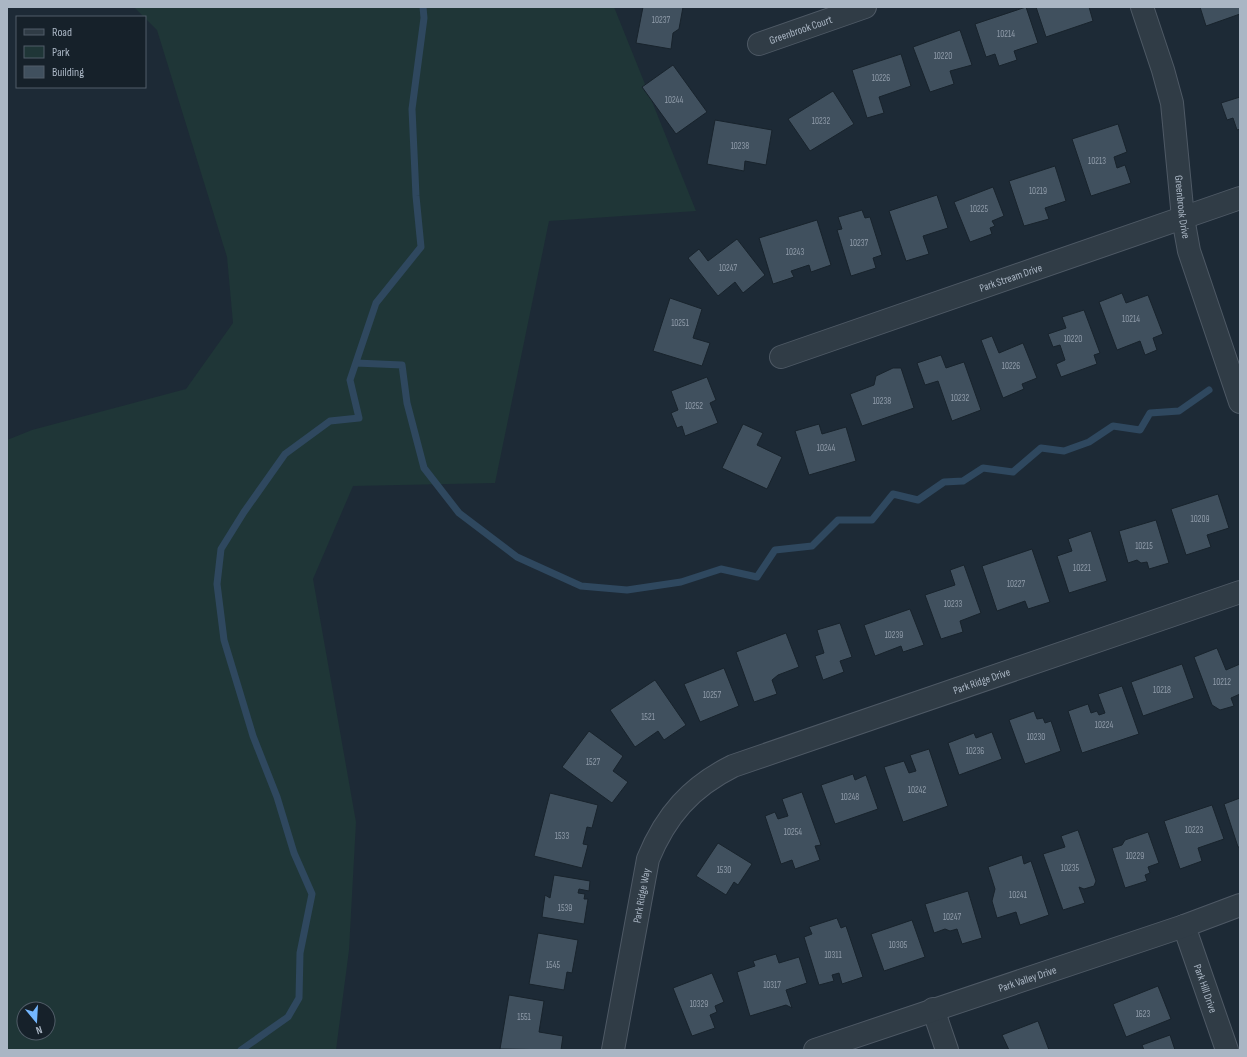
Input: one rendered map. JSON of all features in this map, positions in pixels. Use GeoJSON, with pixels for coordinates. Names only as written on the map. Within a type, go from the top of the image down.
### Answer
{"type":"FeatureCollection","features":[{"type":"Feature","properties":{"kind":"street","name":"Greenbrook Court"},"geometry":{"type":"LineString","coordinates":[[759,44],[865,7]]}},
{"type":"Feature","properties":{"kind":"street","name":"Greenbrook Drive"},"geometry":{"type":"LineString","coordinates":[[1142,7],[1163,70],[1172,103],[1183,218],[1191,258],[1240,402]]}},
{"type":"Feature","properties":{"kind":"street","name":"Park Stream Drive"},"geometry":{"type":"LineString","coordinates":[[781,357],[1240,198]]}},
{"type":"Feature","properties":{"kind":"street","name":"Park Ridge Drive"},"geometry":{"type":"LineString","coordinates":[[724,771],[1240,592]]}},
{"type":"Feature","properties":{"kind":"street","name":"Park Ridge Way"},"geometry":{"type":"LineString","coordinates":[[613,1050],[648,859],[657,839],[681,804],[705,782],[724,771]]}},
{"type":"Feature","properties":{"kind":"street","name":"Park Valley Drive"},"geometry":{"type":"LineString","coordinates":[[815,1050],[933,1009],[1184,926],[1240,905]]}},
{"type":"Feature","properties":{"kind":"street","name":"Park Hill Drive"},"geometry":{"type":"LineString","coordinates":[[1184,926],[1227,1050]]}},
{"type":"Feature","properties":{"kind":"street"},"geometry":{"type":"LineString","coordinates":[[933,1009],[947,1050]]}},
{"type":"Feature","properties":{"kind":"green space"},"geometry":{"type":"Polygon","coordinates":[[[134,7],[614,7],[696,211],[549,221],[495,483],[353,486],[313,579],[356,822],[349,950],[336,1050],[7,1050],[7,440],[32,430],[186,389],[233,323],[227,257],[157,30],[146,19],[146,16],[143,16],[134,7]]]}},
{"type":"Feature","properties":{"kind":"building"},"geometry":{"type":"Polygon","coordinates":[[[643,7],[683,7],[679,29],[673,33],[671,49],[636,43],[643,7]]]}},
{"type":"Feature","properties":{"kind":"building"},"geometry":{"type":"Polygon","coordinates":[[[1026,7],[1038,43],[1014,51],[1017,60],[999,66],[995,54],[986,57],[975,24],[1026,7]]]}},
{"type":"Feature","properties":{"kind":"building"},"geometry":{"type":"Polygon","coordinates":[[[1036,7],[1089,7],[1093,21],[1046,37],[1036,7]]]}},
{"type":"Feature","properties":{"kind":"building"},"geometry":{"type":"Polygon","coordinates":[[[1200,7],[1240,7],[1240,14],[1206,26],[1200,7]]]}},
{"type":"Feature","properties":{"kind":"building"},"geometry":{"type":"Polygon","coordinates":[[[960,30],[972,65],[950,71],[954,84],[930,92],[913,47],[960,30]]]}},
{"type":"Feature","properties":{"kind":"building"},"geometry":{"type":"Polygon","coordinates":[[[901,54],[911,86],[879,97],[884,113],[867,118],[852,70],[901,54]]]}},
{"type":"Feature","properties":{"kind":"building"},"geometry":{"type":"Polygon","coordinates":[[[673,65],[707,112],[676,134],[642,87],[673,65]]]}},
{"type":"Feature","properties":{"kind":"building"},"geometry":{"type":"Polygon","coordinates":[[[833,91],[854,124],[810,151],[788,119],[833,91]]]}},
{"type":"Feature","properties":{"kind":"building"},"geometry":{"type":"Polygon","coordinates":[[[1240,97],[1240,129],[1237,130],[1233,118],[1227,120],[1221,103],[1240,97]]]}},
{"type":"Feature","properties":{"kind":"building"},"geometry":{"type":"Polygon","coordinates":[[[715,120],[772,130],[766,165],[745,161],[744,171],[707,164],[715,120]]]}},
{"type":"Feature","properties":{"kind":"building"},"geometry":{"type":"Polygon","coordinates":[[[1118,124],[1127,152],[1114,157],[1117,168],[1125,165],[1131,183],[1091,196],[1072,139],[1118,124]]]}},
{"type":"Feature","properties":{"kind":"building"},"geometry":{"type":"Polygon","coordinates":[[[1055,166],[1066,201],[1045,208],[1049,219],[1024,226],[1009,181],[1055,166]]]}},
{"type":"Feature","properties":{"kind":"building"},"geometry":{"type":"Polygon","coordinates":[[[993,187],[1004,216],[992,221],[995,226],[990,228],[992,234],[970,242],[954,202],[993,187]]]}},
{"type":"Feature","properties":{"kind":"building"},"geometry":{"type":"Polygon","coordinates":[[[937,195],[948,228],[923,236],[929,254],[906,261],[889,211],[937,195]]]}},
{"type":"Feature","properties":{"kind":"building"},"geometry":{"type":"Polygon","coordinates":[[[862,210],[865,218],[870,217],[882,255],[873,258],[876,268],[851,276],[837,230],[842,229],[838,217],[862,210]]]}},
{"type":"Feature","properties":{"kind":"building"},"geometry":{"type":"Polygon","coordinates":[[[817,220],[831,265],[811,272],[809,265],[791,271],[794,277],[773,284],[759,238],[817,220]]]}},
{"type":"Feature","properties":{"kind":"building"},"geometry":{"type":"Polygon","coordinates":[[[737,239],[765,275],[743,293],[735,282],[718,296],[688,258],[699,249],[708,261],[737,239]]]}},
{"type":"Feature","properties":{"kind":"building"},"geometry":{"type":"Polygon","coordinates":[[[1122,293],[1126,303],[1148,295],[1163,334],[1153,338],[1157,350],[1145,355],[1140,341],[1117,350],[1099,302],[1122,293]]]}},
{"type":"Feature","properties":{"kind":"building"},"geometry":{"type":"Polygon","coordinates":[[[670,298],[702,309],[693,338],[710,343],[702,366],[653,351],[670,298]]]}},
{"type":"Feature","properties":{"kind":"building"},"geometry":{"type":"Polygon","coordinates":[[[1084,310],[1100,353],[1094,355],[1097,364],[1061,377],[1056,364],[1065,360],[1060,345],[1053,347],[1048,334],[1066,328],[1062,317],[1084,310]]]}},
{"type":"Feature","properties":{"kind":"building"},"geometry":{"type":"Polygon","coordinates":[[[992,336],[999,353],[1023,343],[1037,378],[1022,384],[1024,389],[1003,398],[981,340],[992,336]]]}},
{"type":"Feature","properties":{"kind":"building"},"geometry":{"type":"Polygon","coordinates":[[[941,355],[946,368],[964,362],[981,410],[952,421],[938,381],[925,385],[917,363],[941,355]]]}},
{"type":"Feature","properties":{"kind":"building"},"geometry":{"type":"Polygon","coordinates":[[[893,368],[901,368],[914,408],[862,426],[850,394],[874,385],[876,376],[893,368]]]}},
{"type":"Feature","properties":{"kind":"building"},"geometry":{"type":"Polygon","coordinates":[[[707,377],[716,400],[710,403],[718,423],[685,436],[682,426],[677,428],[671,413],[678,410],[671,391],[707,377]]]}},
{"type":"Feature","properties":{"kind":"building"},"geometry":{"type":"Polygon","coordinates":[[[743,424],[763,433],[757,445],[782,457],[767,489],[722,468],[743,424]]]}},
{"type":"Feature","properties":{"kind":"building"},"geometry":{"type":"Polygon","coordinates":[[[819,424],[822,434],[846,427],[856,461],[809,475],[795,431],[819,424]]]}},
{"type":"Feature","properties":{"kind":"building"},"geometry":{"type":"Polygon","coordinates":[[[1218,494],[1229,528],[1207,535],[1211,547],[1186,555],[1171,509],[1218,494]]]}},
{"type":"Feature","properties":{"kind":"building"},"geometry":{"type":"Polygon","coordinates":[[[1156,520],[1169,563],[1149,569],[1147,562],[1141,563],[1137,560],[1128,563],[1119,531],[1156,520]]]}},
{"type":"Feature","properties":{"kind":"building"},"geometry":{"type":"Polygon","coordinates":[[[1091,531],[1107,581],[1069,593],[1057,556],[1072,551],[1068,539],[1091,531]]]}},
{"type":"Feature","properties":{"kind":"building"},"geometry":{"type":"Polygon","coordinates":[[[1032,549],[1050,602],[1028,609],[1025,601],[997,611],[982,566],[1032,549]]]}},
{"type":"Feature","properties":{"kind":"building"},"geometry":{"type":"Polygon","coordinates":[[[964,565],[981,613],[960,621],[963,632],[941,639],[925,595],[955,585],[950,570],[964,565]]]}},
{"type":"Feature","properties":{"kind":"building"},"geometry":{"type":"Polygon","coordinates":[[[910,609],[924,645],[903,652],[901,646],[875,656],[864,625],[910,609]]]}},
{"type":"Feature","properties":{"kind":"building"},"geometry":{"type":"Polygon","coordinates":[[[840,623],[852,657],[840,661],[844,672],[823,680],[815,656],[824,653],[817,630],[840,623]]]}},
{"type":"Feature","properties":{"kind":"building"},"geometry":{"type":"Polygon","coordinates":[[[786,633],[799,667],[778,675],[772,680],[777,694],[754,702],[736,652],[786,633]]]}},
{"type":"Feature","properties":{"kind":"building"},"geometry":{"type":"Polygon","coordinates":[[[1217,648],[1226,670],[1240,664],[1240,694],[1231,698],[1234,706],[1220,710],[1212,705],[1194,657],[1217,648]]]}},
{"type":"Feature","properties":{"kind":"building"},"geometry":{"type":"Polygon","coordinates":[[[1182,664],[1194,698],[1143,716],[1131,682],[1182,664]]]}},
{"type":"Feature","properties":{"kind":"building"},"geometry":{"type":"Polygon","coordinates":[[[724,668],[739,706],[700,722],[684,684],[724,668]]]}},
{"type":"Feature","properties":{"kind":"building"},"geometry":{"type":"Polygon","coordinates":[[[655,680],[686,725],[664,740],[658,731],[635,747],[610,710],[655,680]]]}},
{"type":"Feature","properties":{"kind":"building"},"geometry":{"type":"Polygon","coordinates":[[[1122,686],[1139,734],[1082,753],[1068,711],[1088,704],[1091,713],[1097,711],[1099,715],[1105,713],[1098,694],[1122,686]]]}},
{"type":"Feature","properties":{"kind":"building"},"geometry":{"type":"Polygon","coordinates":[[[1034,711],[1037,719],[1043,718],[1045,723],[1051,721],[1061,751],[1025,764],[1009,720],[1034,711]]]}},
{"type":"Feature","properties":{"kind":"building"},"geometry":{"type":"Polygon","coordinates":[[[589,731],[623,756],[613,771],[628,782],[612,803],[562,767],[589,731]]]}},
{"type":"Feature","properties":{"kind":"building"},"geometry":{"type":"Polygon","coordinates":[[[992,732],[1002,759],[959,775],[948,743],[974,733],[976,738],[992,732]]]}},
{"type":"Feature","properties":{"kind":"building"},"geometry":{"type":"Polygon","coordinates":[[[929,749],[948,806],[903,822],[884,767],[904,761],[909,773],[916,771],[910,755],[929,749]]]}},
{"type":"Feature","properties":{"kind":"building"},"geometry":{"type":"Polygon","coordinates":[[[853,774],[855,780],[866,775],[878,809],[835,824],[821,785],[853,774]]]}},
{"type":"Feature","properties":{"kind":"building"},"geometry":{"type":"Polygon","coordinates":[[[802,792],[821,845],[815,846],[820,860],[795,869],[792,860],[781,864],[765,816],[775,812],[778,819],[788,816],[782,799],[802,792]]]}},
{"type":"Feature","properties":{"kind":"building"},"geometry":{"type":"Polygon","coordinates":[[[550,793],[598,805],[592,828],[587,827],[583,844],[588,845],[582,868],[534,856],[550,793]]]}},
{"type":"Feature","properties":{"kind":"building"},"geometry":{"type":"Polygon","coordinates":[[[1240,798],[1240,847],[1238,847],[1224,804],[1240,798]]]}},
{"type":"Feature","properties":{"kind":"building"},"geometry":{"type":"Polygon","coordinates":[[[1212,805],[1224,839],[1198,848],[1202,861],[1180,869],[1164,821],[1212,805]]]}},
{"type":"Feature","properties":{"kind":"building"},"geometry":{"type":"Polygon","coordinates":[[[1078,830],[1096,881],[1094,886],[1084,889],[1079,887],[1085,903],[1063,910],[1043,854],[1065,847],[1061,836],[1078,830]]]}},
{"type":"Feature","properties":{"kind":"building"},"geometry":{"type":"Polygon","coordinates":[[[1148,832],[1159,863],[1148,867],[1150,873],[1145,875],[1147,881],[1125,888],[1112,848],[1122,845],[1125,840],[1148,832]]]}},
{"type":"Feature","properties":{"kind":"building"},"geometry":{"type":"Polygon","coordinates":[[[718,843],[752,864],[738,885],[734,882],[726,895],[696,876],[718,843]]]}},
{"type":"Feature","properties":{"kind":"building"},"geometry":{"type":"Polygon","coordinates":[[[1022,855],[1024,864],[1031,861],[1049,915],[1020,925],[1016,912],[997,918],[992,901],[995,889],[988,867],[1022,855]]]}},
{"type":"Feature","properties":{"kind":"building"},"geometry":{"type":"Polygon","coordinates":[[[554,875],[590,881],[589,891],[579,889],[578,893],[585,894],[584,899],[588,899],[584,924],[542,917],[545,895],[550,898],[554,875]]]}},
{"type":"Feature","properties":{"kind":"building"},"geometry":{"type":"Polygon","coordinates":[[[968,891],[982,938],[962,944],[957,929],[950,931],[945,929],[934,933],[925,904],[968,891]]]}},
{"type":"Feature","properties":{"kind":"building"},"geometry":{"type":"Polygon","coordinates":[[[837,918],[841,928],[846,926],[863,977],[842,984],[839,973],[832,975],[834,981],[819,985],[804,937],[812,934],[809,927],[837,918]]]}},
{"type":"Feature","properties":{"kind":"building"},"geometry":{"type":"Polygon","coordinates":[[[912,920],[925,957],[884,971],[871,934],[912,920]]]}},
{"type":"Feature","properties":{"kind":"building"},"geometry":{"type":"Polygon","coordinates":[[[538,933],[578,940],[572,973],[567,972],[564,990],[529,984],[538,933]]]}},
{"type":"Feature","properties":{"kind":"building"},"geometry":{"type":"Polygon","coordinates":[[[776,954],[779,963],[799,957],[807,983],[786,990],[792,1008],[786,1005],[750,1016],[737,972],[755,966],[753,961],[776,954]]]}},
{"type":"Feature","properties":{"kind":"building"},"geometry":{"type":"Polygon","coordinates":[[[712,973],[724,1002],[715,1006],[717,1012],[710,1015],[715,1028],[692,1036],[673,988],[712,973]]]}},
{"type":"Feature","properties":{"kind":"building"},"geometry":{"type":"Polygon","coordinates":[[[1158,986],[1171,1019],[1126,1037],[1113,1004],[1158,986]]]}},
{"type":"Feature","properties":{"kind":"building"},"geometry":{"type":"Polygon","coordinates":[[[509,995],[544,1001],[539,1032],[563,1036],[561,1050],[500,1049],[509,995]]]}},
{"type":"Feature","properties":{"kind":"building"},"geometry":{"type":"Polygon","coordinates":[[[1038,1021],[1049,1050],[1009,1050],[1002,1035],[1038,1021]]]}},
{"type":"Feature","properties":{"kind":"building"},"geometry":{"type":"Polygon","coordinates":[[[1170,1035],[1175,1050],[1144,1050],[1142,1045],[1170,1035]]]}},
{"type":"Feature","properties":{"kind":"waterway"},"geometry":{"type":"LineString","coordinates":[[241,1050],[288,1017],[299,998],[300,953],[312,894],[294,853],[277,797],[253,736],[224,640],[217,584],[221,549],[244,512],[285,454],[330,421],[359,418],[350,380],[376,303],[421,247],[416,196],[412,109],[424,18],[423,7]]}},
{"type":"Feature","properties":{"kind":"waterway"},"geometry":{"type":"LineString","coordinates":[[356,363],[402,365],[407,403],[424,468],[459,513],[517,557],[581,586],[627,590],[681,582],[721,569],[757,577],[775,550],[812,546],[838,520],[872,520],[893,494],[918,500],[944,482],[963,481],[983,468],[1013,472],[1041,448],[1064,451],[1089,442],[1113,426],[1140,430],[1150,413],[1179,411],[1209,390]]}}]}
